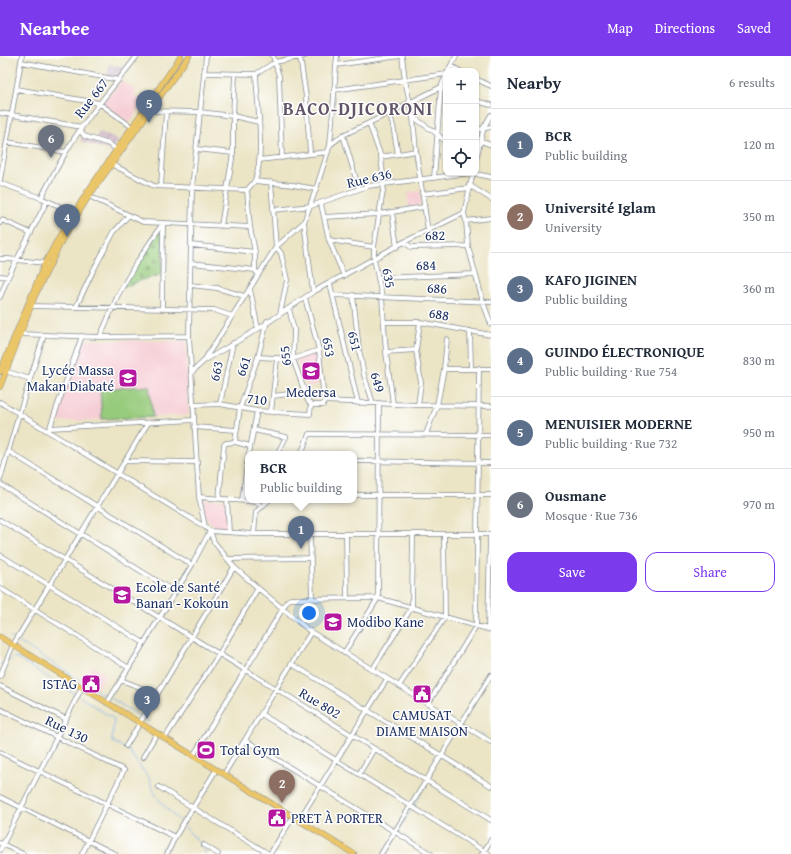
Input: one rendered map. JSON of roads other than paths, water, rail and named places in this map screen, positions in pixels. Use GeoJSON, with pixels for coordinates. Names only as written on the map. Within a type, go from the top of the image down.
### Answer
{"type":"FeatureCollection","features":[{"type":"Feature","properties":{"kind":"main road"},"geometry":{"type":"LineString","coordinates":[[0,387],[2,370],[47,264],[75,213],[116,149],[181,56]]}},
{"type":"Feature","properties":{"kind":"main road"},"geometry":{"type":"LineString","coordinates":[[75,213],[89,196],[148,111],[189,56]]}},
{"type":"Feature","properties":{"kind":"main road"},"geometry":{"type":"LineString","coordinates":[[17,334],[31,306],[47,264]]}},
{"type":"Feature","properties":{"kind":"main road"},"geometry":{"type":"LineString","coordinates":[[0,637],[354,854]]}},
{"type":"Feature","properties":{"kind":"street"},"geometry":{"type":"LineString","coordinates":[[0,180],[22,56]]}},
{"type":"Feature","properties":{"kind":"street","name":"Rue 667"},"geometry":{"type":"LineString","coordinates":[[41,198],[66,152],[81,129],[99,103],[137,56]]}},
{"type":"Feature","properties":{"kind":"street"},"geometry":{"type":"LineString","coordinates":[[205,527],[199,497],[189,336],[192,188],[206,56]]}},
{"type":"Feature","properties":{"kind":"street"},"geometry":{"type":"LineString","coordinates":[[273,56],[279,76],[282,158]]}},
{"type":"Feature","properties":{"kind":"street"},"geometry":{"type":"LineString","coordinates":[[204,361],[244,296],[250,289],[257,272],[276,247],[304,222],[311,206],[330,145],[337,56]]}},
{"type":"Feature","properties":{"kind":"street"},"geometry":{"type":"LineString","coordinates":[[336,65],[401,56],[413,117],[416,151],[428,231]]}},
{"type":"Feature","properties":{"kind":"street"},"geometry":{"type":"LineString","coordinates":[[455,68],[451,66],[456,56]]}},
{"type":"Feature","properties":{"kind":"street"},"geometry":{"type":"LineString","coordinates":[[204,73],[256,74],[276,62],[303,57],[310,153]]}},
{"type":"Feature","properties":{"kind":"street"},"geometry":{"type":"LineString","coordinates":[[21,62],[119,80]]}},
{"type":"Feature","properties":{"kind":"street"},"geometry":{"type":"LineString","coordinates":[[221,226],[233,153],[235,74]]}},
{"type":"Feature","properties":{"kind":"street"},"geometry":{"type":"LineString","coordinates":[[256,74],[260,144],[259,160],[255,181],[247,190],[250,227],[257,272]]}},
{"type":"Feature","properties":{"kind":"street"},"geometry":{"type":"LineString","coordinates":[[334,90],[443,74]]}},
{"type":"Feature","properties":{"kind":"street"},"geometry":{"type":"LineString","coordinates":[[479,80],[491,86]]}},
{"type":"Feature","properties":{"kind":"street"},"geometry":{"type":"LineString","coordinates":[[434,178],[436,133],[441,87],[443,82]]}},
{"type":"Feature","properties":{"kind":"street"},"geometry":{"type":"LineString","coordinates":[[330,145],[342,135],[441,87]]}},
{"type":"Feature","properties":{"kind":"street"},"geometry":{"type":"LineString","coordinates":[[16,89],[99,103],[132,127]]}},
{"type":"Feature","properties":{"kind":"street"},"geometry":{"type":"LineString","coordinates":[[479,101],[491,105]]}},
{"type":"Feature","properties":{"kind":"street"},"geometry":{"type":"LineString","coordinates":[[148,111],[200,112],[233,116],[259,122]]}},
{"type":"Feature","properties":{"kind":"street"},"geometry":{"type":"LineString","coordinates":[[160,186],[166,112]]}},
{"type":"Feature","properties":{"kind":"street"},"geometry":{"type":"LineString","coordinates":[[389,112],[398,154]]}},
{"type":"Feature","properties":{"kind":"street"},"geometry":{"type":"LineString","coordinates":[[0,113],[81,129],[84,136],[109,144],[116,149]]}},
{"type":"Feature","properties":{"kind":"street"},"geometry":{"type":"LineString","coordinates":[[479,146],[484,127],[491,115]]}},
{"type":"Feature","properties":{"kind":"street"},"geometry":{"type":"LineString","coordinates":[[413,117],[443,138]]}},
{"type":"Feature","properties":{"kind":"street","name":"635"},"geometry":{"type":"LineString","coordinates":[[369,123],[381,157],[384,184],[374,247],[374,259],[382,297],[386,352],[393,404]]}},
{"type":"Feature","properties":{"kind":"street"},"geometry":{"type":"LineString","coordinates":[[479,129],[491,127]]}},
{"type":"Feature","properties":{"kind":"street"},"geometry":{"type":"LineString","coordinates":[[342,135],[359,188]]}},
{"type":"Feature","properties":{"kind":"street"},"geometry":{"type":"LineString","coordinates":[[480,141],[491,145]]}},
{"type":"Feature","properties":{"kind":"street"},"geometry":{"type":"LineString","coordinates":[[7,142],[66,152]]}},
{"type":"Feature","properties":{"kind":"street"},"geometry":{"type":"LineString","coordinates":[[196,149],[233,153]]}},
{"type":"Feature","properties":{"kind":"street"},"geometry":{"type":"LineString","coordinates":[[381,157],[416,151]]}},
{"type":"Feature","properties":{"kind":"street"},"geometry":{"type":"LineString","coordinates":[[259,160],[328,152]]}},
{"type":"Feature","properties":{"kind":"street"},"geometry":{"type":"LineString","coordinates":[[111,164],[150,185],[247,190]]}},
{"type":"Feature","properties":{"kind":"street","name":"Rue 636"},"geometry":{"type":"LineString","coordinates":[[479,175],[491,177]]}},
{"type":"Feature","properties":{"kind":"street","name":"Rue 636"},"geometry":{"type":"LineString","coordinates":[[274,210],[321,204],[359,188],[449,176]]}},
{"type":"Feature","properties":{"kind":"street"},"geometry":{"type":"LineString","coordinates":[[471,176],[464,213],[468,246],[483,302],[491,324]]}},
{"type":"Feature","properties":{"kind":"street"},"geometry":{"type":"LineString","coordinates":[[255,181],[316,189]]}},
{"type":"Feature","properties":{"kind":"street"},"geometry":{"type":"LineString","coordinates":[[271,182],[276,247],[281,253],[287,280],[280,314]]}},
{"type":"Feature","properties":{"kind":"street"},"geometry":{"type":"LineString","coordinates":[[0,183],[41,198],[75,213]]}},
{"type":"Feature","properties":{"kind":"street"},"geometry":{"type":"LineString","coordinates":[[422,194],[469,187],[491,199]]}},
{"type":"Feature","properties":{"kind":"street"},"geometry":{"type":"LineString","coordinates":[[89,196],[143,222],[250,227]]}},
{"type":"Feature","properties":{"kind":"street"},"geometry":{"type":"LineString","coordinates":[[0,297],[8,277],[47,201]]}},
{"type":"Feature","properties":{"kind":"street"},"geometry":{"type":"LineString","coordinates":[[321,204],[329,240],[344,276]]}},
{"type":"Feature","properties":{"kind":"street"},"geometry":{"type":"LineString","coordinates":[[324,217],[379,214],[424,207]]}},
{"type":"Feature","properties":{"kind":"street"},"geometry":{"type":"LineString","coordinates":[[392,212],[397,247]]}},
{"type":"Feature","properties":{"kind":"street"},"geometry":{"type":"LineString","coordinates":[[191,373],[204,361],[258,329],[267,321],[313,292],[404,242],[464,213]]}},
{"type":"Feature","properties":{"kind":"street"},"geometry":{"type":"LineString","coordinates":[[76,307],[114,232],[129,215]]}},
{"type":"Feature","properties":{"kind":"street"},"geometry":{"type":"LineString","coordinates":[[466,221],[491,218]]}},
{"type":"Feature","properties":{"kind":"street"},"geometry":{"type":"LineString","coordinates":[[1,221],[31,233]]}},
{"type":"Feature","properties":{"kind":"street"},"geometry":{"type":"LineString","coordinates":[[304,222],[313,292]]}},
{"type":"Feature","properties":{"kind":"street"},"geometry":{"type":"LineString","coordinates":[[100,337],[112,308],[135,265],[163,223]]}},
{"type":"Feature","properties":{"kind":"street"},"geometry":{"type":"LineString","coordinates":[[162,309],[163,223]]}},
{"type":"Feature","properties":{"kind":"street"},"geometry":{"type":"LineString","coordinates":[[329,240],[374,247]]}},
{"type":"Feature","properties":{"kind":"street","name":"682"},"geometry":{"type":"LineString","coordinates":[[404,242],[411,246],[468,246]]}},
{"type":"Feature","properties":{"kind":"street"},"geometry":{"type":"LineString","coordinates":[[191,245],[255,252]]}},
{"type":"Feature","properties":{"kind":"street"},"geometry":{"type":"LineString","coordinates":[[0,259],[47,264]]}},
{"type":"Feature","properties":{"kind":"street"},"geometry":{"type":"LineString","coordinates":[[191,263],[257,272]]}},
{"type":"Feature","properties":{"kind":"street","name":"684"},"geometry":{"type":"LineString","coordinates":[[378,278],[475,274]]}},
{"type":"Feature","properties":{"kind":"street"},"geometry":{"type":"LineString","coordinates":[[0,276],[8,277]]}},
{"type":"Feature","properties":{"kind":"street","name":"651"},"geometry":{"type":"LineString","coordinates":[[330,284],[358,402]]}},
{"type":"Feature","properties":{"kind":"street"},"geometry":{"type":"LineString","coordinates":[[190,285],[217,288],[244,296]]}},
{"type":"Feature","properties":{"kind":"street"},"geometry":{"type":"LineString","coordinates":[[250,289],[258,329]]}},
{"type":"Feature","properties":{"kind":"street","name":"686"},"geometry":{"type":"LineString","coordinates":[[333,295],[491,302]]}},
{"type":"Feature","properties":{"kind":"street","name":"649"},"geometry":{"type":"LineString","coordinates":[[353,296],[360,355],[364,375],[373,403]]}},
{"type":"Feature","properties":{"kind":"street","name":"653"},"geometry":{"type":"LineString","coordinates":[[305,298],[319,350],[324,401]]}},
{"type":"Feature","properties":{"kind":"street"},"geometry":{"type":"LineString","coordinates":[[31,306],[214,310],[232,316]]}},
{"type":"Feature","properties":{"kind":"street","name":"655"},"geometry":{"type":"LineString","coordinates":[[289,308],[294,330],[293,359],[309,403]]}},
{"type":"Feature","properties":{"kind":"street","name":"661"},"geometry":{"type":"LineString","coordinates":[[235,442],[240,408],[258,357],[267,321]]}},
{"type":"Feature","properties":{"kind":"street","name":"688"},"geometry":{"type":"LineString","coordinates":[[384,322],[420,322],[491,335]]}},
{"type":"Feature","properties":{"kind":"street"},"geometry":{"type":"LineString","coordinates":[[418,405],[421,383],[416,350],[420,322]]}},
{"type":"Feature","properties":{"kind":"street"},"geometry":{"type":"LineString","coordinates":[[470,331],[471,368]]}},
{"type":"Feature","properties":{"kind":"street"},"geometry":{"type":"LineString","coordinates":[[17,334],[100,337],[189,336]]}},
{"type":"Feature","properties":{"kind":"street"},"geometry":{"type":"LineString","coordinates":[[0,480],[18,414],[44,335]]}},
{"type":"Feature","properties":{"kind":"street"},"geometry":{"type":"LineString","coordinates":[[49,430],[82,336]]}},
{"type":"Feature","properties":{"kind":"street"},"geometry":{"type":"LineString","coordinates":[[426,434],[437,405],[444,369],[446,339]]}},
{"type":"Feature","properties":{"kind":"street","name":"663"},"geometry":{"type":"LineString","coordinates":[[220,404],[233,343]]}},
{"type":"Feature","properties":{"kind":"street"},"geometry":{"type":"LineString","coordinates":[[258,357],[293,359],[319,350]]}},
{"type":"Feature","properties":{"kind":"street"},"geometry":{"type":"LineString","coordinates":[[386,352],[416,350]]}},
{"type":"Feature","properties":{"kind":"street"},"geometry":{"type":"LineString","coordinates":[[271,412],[277,359]]}},
{"type":"Feature","properties":{"kind":"street"},"geometry":{"type":"LineString","coordinates":[[428,704],[476,626],[479,368]]}},
{"type":"Feature","properties":{"kind":"street"},"geometry":{"type":"LineString","coordinates":[[444,369],[491,368]]}},
{"type":"Feature","properties":{"kind":"street"},"geometry":{"type":"LineString","coordinates":[[2,370],[30,379]]}},
{"type":"Feature","properties":{"kind":"street"},"geometry":{"type":"LineString","coordinates":[[273,396],[305,392]]}},
{"type":"Feature","properties":{"kind":"street"},"geometry":{"type":"LineString","coordinates":[[309,403],[323,405],[324,401],[491,406]]}},
{"type":"Feature","properties":{"kind":"street"},"geometry":{"type":"LineString","coordinates":[[0,402],[18,414],[49,430],[117,474],[205,527],[210,531],[214,542],[234,567],[311,632],[491,742]]}},
{"type":"Feature","properties":{"kind":"street","name":"710"},"geometry":{"type":"LineString","coordinates":[[193,405],[220,404],[257,411],[310,414],[309,403]]}},
{"type":"Feature","properties":{"kind":"street"},"geometry":{"type":"LineString","coordinates":[[344,653],[378,598],[379,403]]}},
{"type":"Feature","properties":{"kind":"street"},"geometry":{"type":"LineString","coordinates":[[249,451],[257,411]]}},
{"type":"Feature","properties":{"kind":"street"},"geometry":{"type":"LineString","coordinates":[[49,430],[194,420]]}},
{"type":"Feature","properties":{"kind":"street"},"geometry":{"type":"LineString","coordinates":[[0,676],[2,667],[13,645],[148,423]]}},
{"type":"Feature","properties":{"kind":"street"},"geometry":{"type":"LineString","coordinates":[[194,427],[236,430]]}},
{"type":"Feature","properties":{"kind":"street"},"geometry":{"type":"LineString","coordinates":[[254,430],[286,437],[279,451]]}},
{"type":"Feature","properties":{"kind":"street"},"geometry":{"type":"LineString","coordinates":[[302,451],[309,434],[491,435]]}},
{"type":"Feature","properties":{"kind":"street"},"geometry":{"type":"LineString","coordinates":[[220,499],[224,446],[226,443],[235,442],[250,446]]}},
{"type":"Feature","properties":{"kind":"street"},"geometry":{"type":"LineString","coordinates":[[8,452],[192,565]]}},
{"type":"Feature","properties":{"kind":"street"},"geometry":{"type":"LineString","coordinates":[[125,461],[197,462]]}},
{"type":"Feature","properties":{"kind":"street"},"geometry":{"type":"LineString","coordinates":[[357,461],[491,463]]}},
{"type":"Feature","properties":{"kind":"street"},"geometry":{"type":"LineString","coordinates":[[242,500],[245,479]]}},
{"type":"Feature","properties":{"kind":"street"},"geometry":{"type":"LineString","coordinates":[[0,484],[175,592]]}},
{"type":"Feature","properties":{"kind":"street"},"geometry":{"type":"LineString","coordinates":[[357,495],[491,495]]}},
{"type":"Feature","properties":{"kind":"street"},"geometry":{"type":"LineString","coordinates":[[199,497],[245,500]]}},
{"type":"Feature","properties":{"kind":"street"},"geometry":{"type":"LineString","coordinates":[[228,499],[229,532]]}},
{"type":"Feature","properties":{"kind":"street"},"geometry":{"type":"LineString","coordinates":[[259,503],[262,507]]}},
{"type":"Feature","properties":{"kind":"street"},"geometry":{"type":"LineString","coordinates":[[254,534],[256,512],[266,503]]}},
{"type":"Feature","properties":{"kind":"street","name":"Rue 802"},"geometry":{"type":"LineString","coordinates":[[0,520],[491,820]]}},
{"type":"Feature","properties":{"kind":"street"},"geometry":{"type":"LineString","coordinates":[[194,756],[283,609],[291,599],[378,598],[490,629],[490,534],[254,534],[210,531]]}},
{"type":"Feature","properties":{"kind":"street"},"geometry":{"type":"LineString","coordinates":[[107,703],[192,565],[210,531]]}},
{"type":"Feature","properties":{"kind":"street"},"geometry":{"type":"LineString","coordinates":[[310,534],[312,598]]}},
{"type":"Feature","properties":{"kind":"street"},"geometry":{"type":"LineString","coordinates":[[346,534],[347,598]]}},
{"type":"Feature","properties":{"kind":"street"},"geometry":{"type":"LineString","coordinates":[[372,670],[412,607],[413,534]]}},
{"type":"Feature","properties":{"kind":"street"},"geometry":{"type":"LineString","coordinates":[[399,686],[445,617],[444,534]]}},
{"type":"Feature","properties":{"kind":"street"},"geometry":{"type":"LineString","coordinates":[[0,555],[50,584],[144,644]]}},
{"type":"Feature","properties":{"kind":"street"},"geometry":{"type":"LineString","coordinates":[[228,558],[311,558]]}},
{"type":"Feature","properties":{"kind":"street"},"geometry":{"type":"LineString","coordinates":[[126,746],[234,567]]}},
{"type":"Feature","properties":{"kind":"street"},"geometry":{"type":"LineString","coordinates":[[0,588],[129,668]]}},
{"type":"Feature","properties":{"kind":"street"},"geometry":{"type":"LineString","coordinates":[[165,738],[219,654],[258,588]]}},
{"type":"Feature","properties":{"kind":"street"},"geometry":{"type":"LineString","coordinates":[[224,774],[311,632]]}},
{"type":"Feature","properties":{"kind":"street"},"geometry":{"type":"LineString","coordinates":[[292,664],[491,786]]}},
{"type":"Feature","properties":{"kind":"street"},"geometry":{"type":"LineString","coordinates":[[381,854],[491,676]]}},
{"type":"Feature","properties":{"kind":"street"},"geometry":{"type":"LineString","coordinates":[[299,820],[387,679]]}},
{"type":"Feature","properties":{"kind":"street"},"geometry":{"type":"LineString","coordinates":[[121,680],[157,695]]}},
{"type":"Feature","properties":{"kind":"street"},"geometry":{"type":"LineString","coordinates":[[0,686],[66,719]]}},
{"type":"Feature","properties":{"kind":"street"},"geometry":{"type":"LineString","coordinates":[[0,850],[1,844],[21,808],[82,687]]}},
{"type":"Feature","properties":{"kind":"street","name":"Rue 130"},"geometry":{"type":"LineString","coordinates":[[0,709],[124,770],[107,804]]}},
{"type":"Feature","properties":{"kind":"street"},"geometry":{"type":"LineString","coordinates":[[261,714],[483,852],[489,854]]}},
{"type":"Feature","properties":{"kind":"street"},"geometry":{"type":"LineString","coordinates":[[143,757],[157,733]]}},
{"type":"Feature","properties":{"kind":"street"},"geometry":{"type":"LineString","coordinates":[[245,740],[431,854]]}},
{"type":"Feature","properties":{"kind":"street"},"geometry":{"type":"LineString","coordinates":[[358,774],[374,749]]}},
{"type":"Feature","properties":{"kind":"street"},"geometry":{"type":"LineString","coordinates":[[0,752],[175,837]]}},
{"type":"Feature","properties":{"kind":"street"},"geometry":{"type":"LineString","coordinates":[[167,854],[175,837],[216,770]]}},
{"type":"Feature","properties":{"kind":"street"},"geometry":{"type":"LineString","coordinates":[[158,786],[270,854],[293,817]]}},
{"type":"Feature","properties":{"kind":"street"},"geometry":{"type":"LineString","coordinates":[[0,797],[115,854]]}},
{"type":"Feature","properties":{"kind":"street"},"geometry":{"type":"LineString","coordinates":[[82,854],[107,804]]}},
{"type":"Feature","properties":{"kind":"street"},"geometry":{"type":"LineString","coordinates":[[483,852],[491,840]]}},
{"type":"Feature","properties":{"kind":"street"},"geometry":{"type":"LineString","coordinates":[[1,844],[23,854]]}},
{"type":"Feature","properties":{"kind":"street"},"geometry":{"type":"LineString","coordinates":[[204,845],[218,854]]}},
{"type":"Feature","properties":{"kind":"waterway"},"geometry":{"type":"LineString","coordinates":[[10,637],[14,640]]}},
{"type":"Feature","properties":{"kind":"waterway"},"geometry":{"type":"LineString","coordinates":[[17,641],[108,697]]}},
{"type":"Feature","properties":{"kind":"waterway"},"geometry":{"type":"LineString","coordinates":[[8,661],[15,657],[77,695]]}},
{"type":"Feature","properties":{"kind":"waterway"},"geometry":{"type":"LineString","coordinates":[[0,664],[4,663]]}},
{"type":"Feature","properties":{"kind":"waterway"},"geometry":{"type":"LineString","coordinates":[[80,697],[114,719],[112,741],[128,750],[150,780],[154,792],[158,798],[181,823]]}},
{"type":"Feature","properties":{"kind":"waterway"},"geometry":{"type":"LineString","coordinates":[[111,698],[142,718]]}},
{"type":"Feature","properties":{"kind":"waterway"},"geometry":{"type":"LineString","coordinates":[[145,720],[149,722]]}},
{"type":"Feature","properties":{"kind":"waterway"},"geometry":{"type":"LineString","coordinates":[[478,732],[485,736]]}},
{"type":"Feature","properties":{"kind":"waterway"},"geometry":{"type":"LineString","coordinates":[[414,806],[420,795]]}},
{"type":"Feature","properties":{"kind":"waterway"},"geometry":{"type":"LineString","coordinates":[[398,831],[412,808]]}},
{"type":"Feature","properties":{"kind":"waterway"},"geometry":{"type":"LineString","coordinates":[[183,825],[201,845],[206,854]]}},
{"type":"Feature","properties":{"kind":"waterway"},"geometry":{"type":"LineString","coordinates":[[384,854],[396,834]]}},
{"type":"Feature","properties":{"kind":"place","name":"MENUISIER MODERNE"},"geometry":{"type":"Point","coordinates":[149,123]}},
{"type":"Feature","properties":{"kind":"place","name":"Ousmane"},"geometry":{"type":"Point","coordinates":[51,158]}},
{"type":"Feature","properties":{"kind":"place","name":"GUINDO ÉLECTRONIQUE"},"geometry":{"type":"Point","coordinates":[67,237]}},
{"type":"Feature","properties":{"kind":"place","name":"Medersa"},"geometry":{"type":"Point","coordinates":[311,371]}},
{"type":"Feature","properties":{"kind":"place","name":"Lycée Massa Makan Diabaté"},"geometry":{"type":"Point","coordinates":[128,378]}},
{"type":"Feature","properties":{"kind":"place","name":"BCR"},"geometry":{"type":"Point","coordinates":[301,549]}},
{"type":"Feature","properties":{"kind":"place","name":"Ecole de Santé Banan - Kokoun"},"geometry":{"type":"Point","coordinates":[122,595]}},
{"type":"Feature","properties":{"kind":"place","name":"Modibo Kane"},"geometry":{"type":"Point","coordinates":[333,622]}},
{"type":"Feature","properties":{"kind":"place","name":"ISTAG"},"geometry":{"type":"Point","coordinates":[91,684]}},
{"type":"Feature","properties":{"kind":"place","name":"CAMUSAT DIAME MAISON"},"geometry":{"type":"Point","coordinates":[422,694]}},
{"type":"Feature","properties":{"kind":"place","name":"KAFO JIGINEN"},"geometry":{"type":"Point","coordinates":[147,719]}},
{"type":"Feature","properties":{"kind":"place","name":"Total Gym"},"geometry":{"type":"Point","coordinates":[206,750]}},
{"type":"Feature","properties":{"kind":"place","name":"Université Iglam"},"geometry":{"type":"Point","coordinates":[282,803]}},
{"type":"Feature","properties":{"kind":"place","name":"PRET À PORTER"},"geometry":{"type":"Point","coordinates":[277,818]}},
{"type":"Feature","properties":{"kind":"district","name":"BACO-DJICORONI"},"geometry":{"type":"Point","coordinates":[358,108]}}]}
